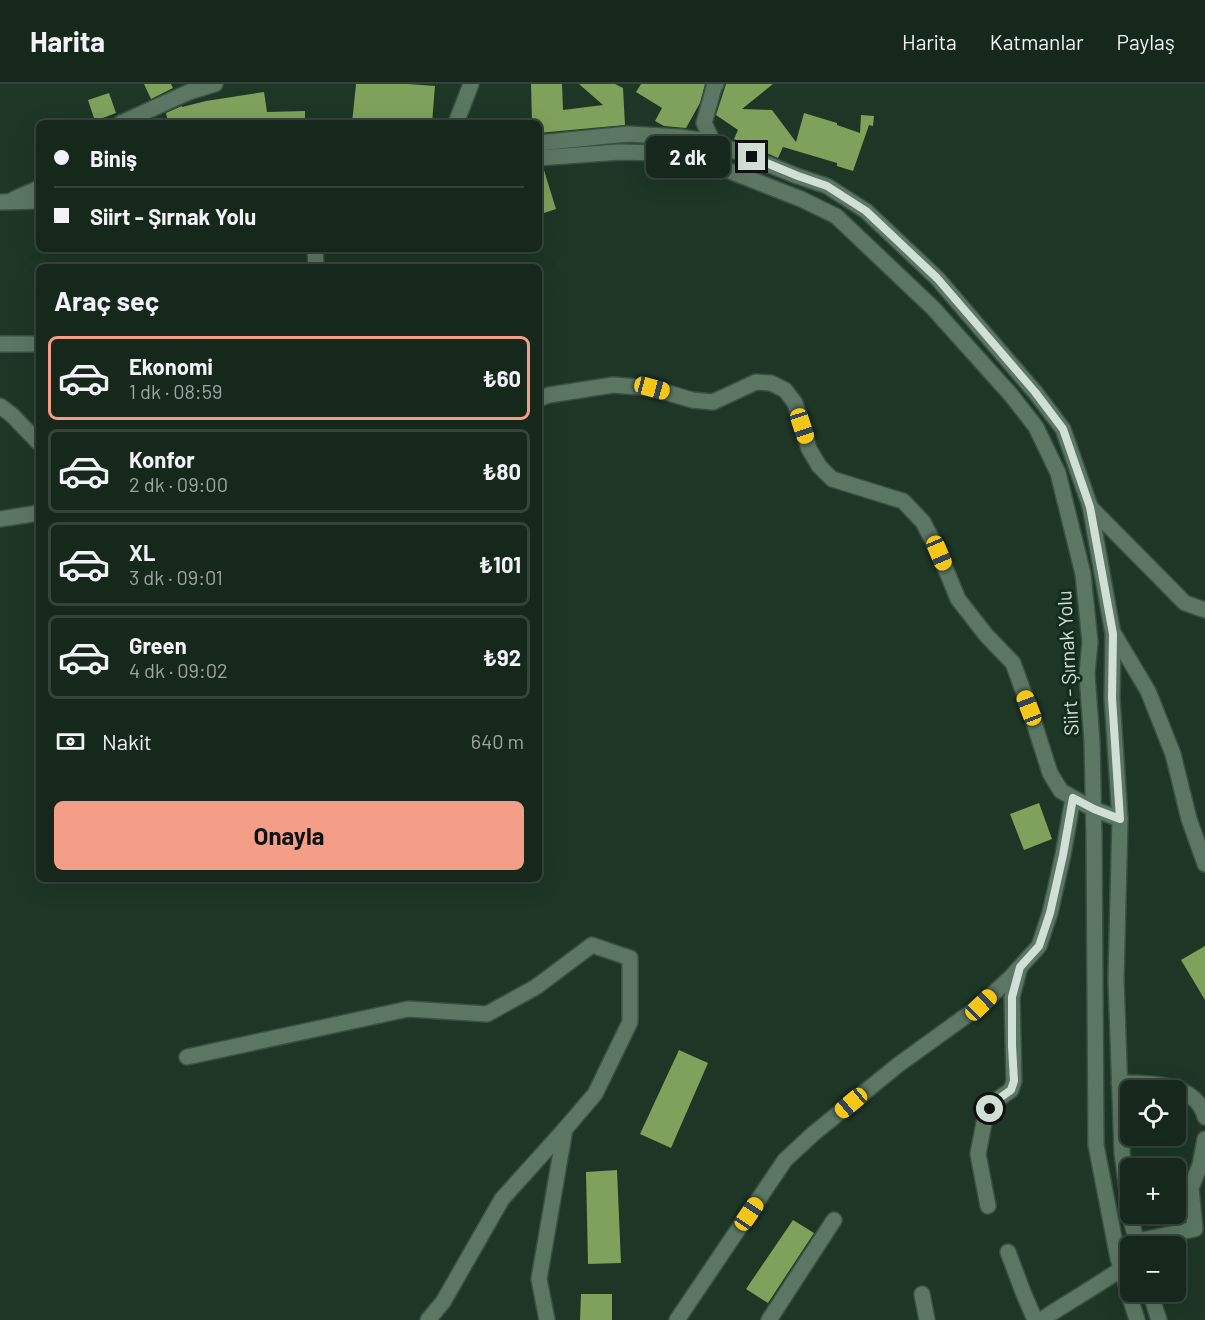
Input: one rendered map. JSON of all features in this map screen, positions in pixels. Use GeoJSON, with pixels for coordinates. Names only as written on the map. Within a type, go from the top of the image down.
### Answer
{"type":"FeatureCollection","features":[{"type":"Feature","properties":{"kind":"street"},"geometry":{"type":"LineString","coordinates":[[128,120],[189,92],[215,84]]}},
{"type":"Feature","properties":{"kind":"street"},"geometry":{"type":"LineString","coordinates":[[457,120],[471,84]]}},
{"type":"Feature","properties":{"kind":"street"},"geometry":{"type":"LineString","coordinates":[[713,142],[704,123],[714,87],[717,84]]}},
{"type":"Feature","properties":{"kind":"street"},"geometry":{"type":"LineString","coordinates":[[542,143],[628,134],[680,137],[713,142],[827,186],[866,211],[937,278],[1035,392],[1063,429],[1090,507],[1113,634],[1112,698],[1120,819],[1116,979],[1119,1083],[1122,1153],[1135,1236]]}},
{"type":"Feature","properties":{"kind":"street","name":"Siirt - Şırnak Yolu"},"geometry":{"type":"LineString","coordinates":[[542,158],[650,152],[704,161],[801,199],[836,216],[933,308],[1011,395],[1036,427],[1058,473],[1072,525],[1083,574],[1090,642],[1086,674],[1092,742],[1094,809],[1096,1145],[1120,1265]]}},
{"type":"Feature","properties":{"kind":"street"},"geometry":{"type":"LineString","coordinates":[[4,202],[36,189]]}},
{"type":"Feature","properties":{"kind":"street"},"geometry":{"type":"LineString","coordinates":[[4,202],[36,201]]}},
{"type":"Feature","properties":{"kind":"street"},"geometry":{"type":"LineString","coordinates":[[0,344],[36,344]]}},
{"type":"Feature","properties":{"kind":"street"},"geometry":{"type":"LineString","coordinates":[[542,398],[613,385],[652,388],[692,400],[713,402],[756,382],[771,383],[785,390],[795,403],[809,448],[819,466],[832,479],[903,501],[922,522],[939,553],[958,599],[986,635],[1013,663],[1050,773],[1061,791],[1094,809],[1120,819]]}},
{"type":"Feature","properties":{"kind":"street"},"geometry":{"type":"LineString","coordinates":[[0,406],[36,440]]}},
{"type":"Feature","properties":{"kind":"street"},"geometry":{"type":"LineString","coordinates":[[1090,507],[1185,603],[1205,610]]}},
{"type":"Feature","properties":{"kind":"street"},"geometry":{"type":"LineString","coordinates":[[0,519],[36,513]]}},
{"type":"Feature","properties":{"kind":"street"},"geometry":{"type":"LineString","coordinates":[[1090,642],[1113,634]]}},
{"type":"Feature","properties":{"kind":"street"},"geometry":{"type":"LineString","coordinates":[[1113,634],[1148,691],[1173,754],[1189,819],[1205,864]]}},
{"type":"Feature","properties":{"kind":"street"},"geometry":{"type":"LineString","coordinates":[[677,1320],[785,1160],[813,1134],[898,1065],[981,1005],[1039,946],[1050,913],[1073,798]]}},
{"type":"Feature","properties":{"kind":"street"},"geometry":{"type":"LineString","coordinates":[[187,1057],[408,1010],[487,1014],[536,987],[592,945],[630,957],[630,1022],[596,1094],[502,1199],[443,1302],[428,1320]]}},
{"type":"Feature","properties":{"kind":"street"},"geometry":{"type":"LineString","coordinates":[[988,1206],[978,1154],[984,1123],[990,1109],[994,1102],[1011,1090],[1014,1081],[1012,997],[1020,967]]}},
{"type":"Feature","properties":{"kind":"street"},"geometry":{"type":"LineString","coordinates":[[1119,1083],[1147,1083],[1177,1089],[1192,1096],[1203,1111],[1205,1118]]}},
{"type":"Feature","properties":{"kind":"street"},"geometry":{"type":"LineString","coordinates":[[547,1320],[539,1279],[565,1129]]}},
{"type":"Feature","properties":{"kind":"street"},"geometry":{"type":"LineString","coordinates":[[1168,1236],[1195,1229],[1191,1188],[1203,1160],[1205,1139]]}},
{"type":"Feature","properties":{"kind":"street"},"geometry":{"type":"LineString","coordinates":[[770,1320],[834,1220]]}},
{"type":"Feature","properties":{"kind":"street"},"geometry":{"type":"LineString","coordinates":[[1008,1252],[1035,1320]]}},
{"type":"Feature","properties":{"kind":"street"},"geometry":{"type":"LineString","coordinates":[[1041,1320],[1120,1270]]}},
{"type":"Feature","properties":{"kind":"street"},"geometry":{"type":"LineString","coordinates":[[922,1294],[927,1320]]}},
{"type":"Feature","properties":{"kind":"street","name":"Siirt - Şırnak Yolu"},"geometry":{"type":"LineString","coordinates":[[1131,1302],[1137,1320]]}},
{"type":"Feature","properties":{"kind":"street"},"geometry":{"type":"LineString","coordinates":[[1153,1302],[1159,1320]]}},
{"type":"Feature","properties":{"kind":"building"},"geometry":{"type":"Polygon","coordinates":[[[144,84],[171,84],[173,88],[151,99],[144,84]]]}},
{"type":"Feature","properties":{"kind":"building"},"geometry":{"type":"Polygon","coordinates":[[[356,84],[435,86],[432,120],[352,120],[356,84]]]}},
{"type":"Feature","properties":{"kind":"building"},"geometry":{"type":"Polygon","coordinates":[[[531,84],[562,84],[563,110],[603,105],[579,84],[615,84],[623,88],[625,125],[542,133],[542,120],[532,120],[531,84]]]}},
{"type":"Feature","properties":{"kind":"building"},"geometry":{"type":"Polygon","coordinates":[[[641,84],[705,84],[700,103],[686,128],[664,126],[655,121],[662,108],[636,92],[641,84]]]}},
{"type":"Feature","properties":{"kind":"building"},"geometry":{"type":"Polygon","coordinates":[[[726,84],[773,84],[742,109],[772,110],[796,142],[804,113],[860,133],[861,115],[874,116],[873,126],[869,125],[853,171],[837,166],[837,163],[783,147],[778,158],[734,139],[738,130],[716,115],[726,84]]]}},
{"type":"Feature","properties":{"kind":"building"},"geometry":{"type":"Polygon","coordinates":[[[264,92],[267,112],[305,111],[305,120],[167,120],[166,113],[182,106],[264,92]]]}},
{"type":"Feature","properties":{"kind":"building"},"geometry":{"type":"Polygon","coordinates":[[[109,93],[116,113],[95,120],[88,100],[109,93]]]}},
{"type":"Feature","properties":{"kind":"building"},"geometry":{"type":"Polygon","coordinates":[[[542,167],[556,209],[542,214],[542,167]]]}},
{"type":"Feature","properties":{"kind":"building"},"geometry":{"type":"Polygon","coordinates":[[[1039,803],[1052,839],[1024,850],[1010,814],[1039,803]]]}},
{"type":"Feature","properties":{"kind":"building"},"geometry":{"type":"Polygon","coordinates":[[[1205,946],[1205,1000],[1181,960],[1205,946]]]}},
{"type":"Feature","properties":{"kind":"building"},"geometry":{"type":"Polygon","coordinates":[[[679,1050],[708,1063],[671,1148],[640,1134],[679,1050]]]}},
{"type":"Feature","properties":{"kind":"building"},"geometry":{"type":"Polygon","coordinates":[[[617,1170],[621,1263],[588,1264],[586,1172],[617,1170]]]}},
{"type":"Feature","properties":{"kind":"building"},"geometry":{"type":"Polygon","coordinates":[[[793,1220],[814,1233],[768,1303],[746,1289],[793,1220]]]}},
{"type":"Feature","properties":{"kind":"building"},"geometry":{"type":"Polygon","coordinates":[[[581,1294],[612,1294],[612,1320],[580,1320],[581,1294]]]}},
{"type":"Feature","properties":{"kind":"route"},"geometry":{"type":"LineString","coordinates":[[752,157],[827,186],[866,211],[937,278],[1035,392],[1063,429],[1090,507],[1113,634],[1112,698],[1120,819],[1073,798],[1050,913],[1039,946],[1020,967],[1012,997],[1014,1081],[1011,1090],[994,1102],[990,1109]]}}]}
